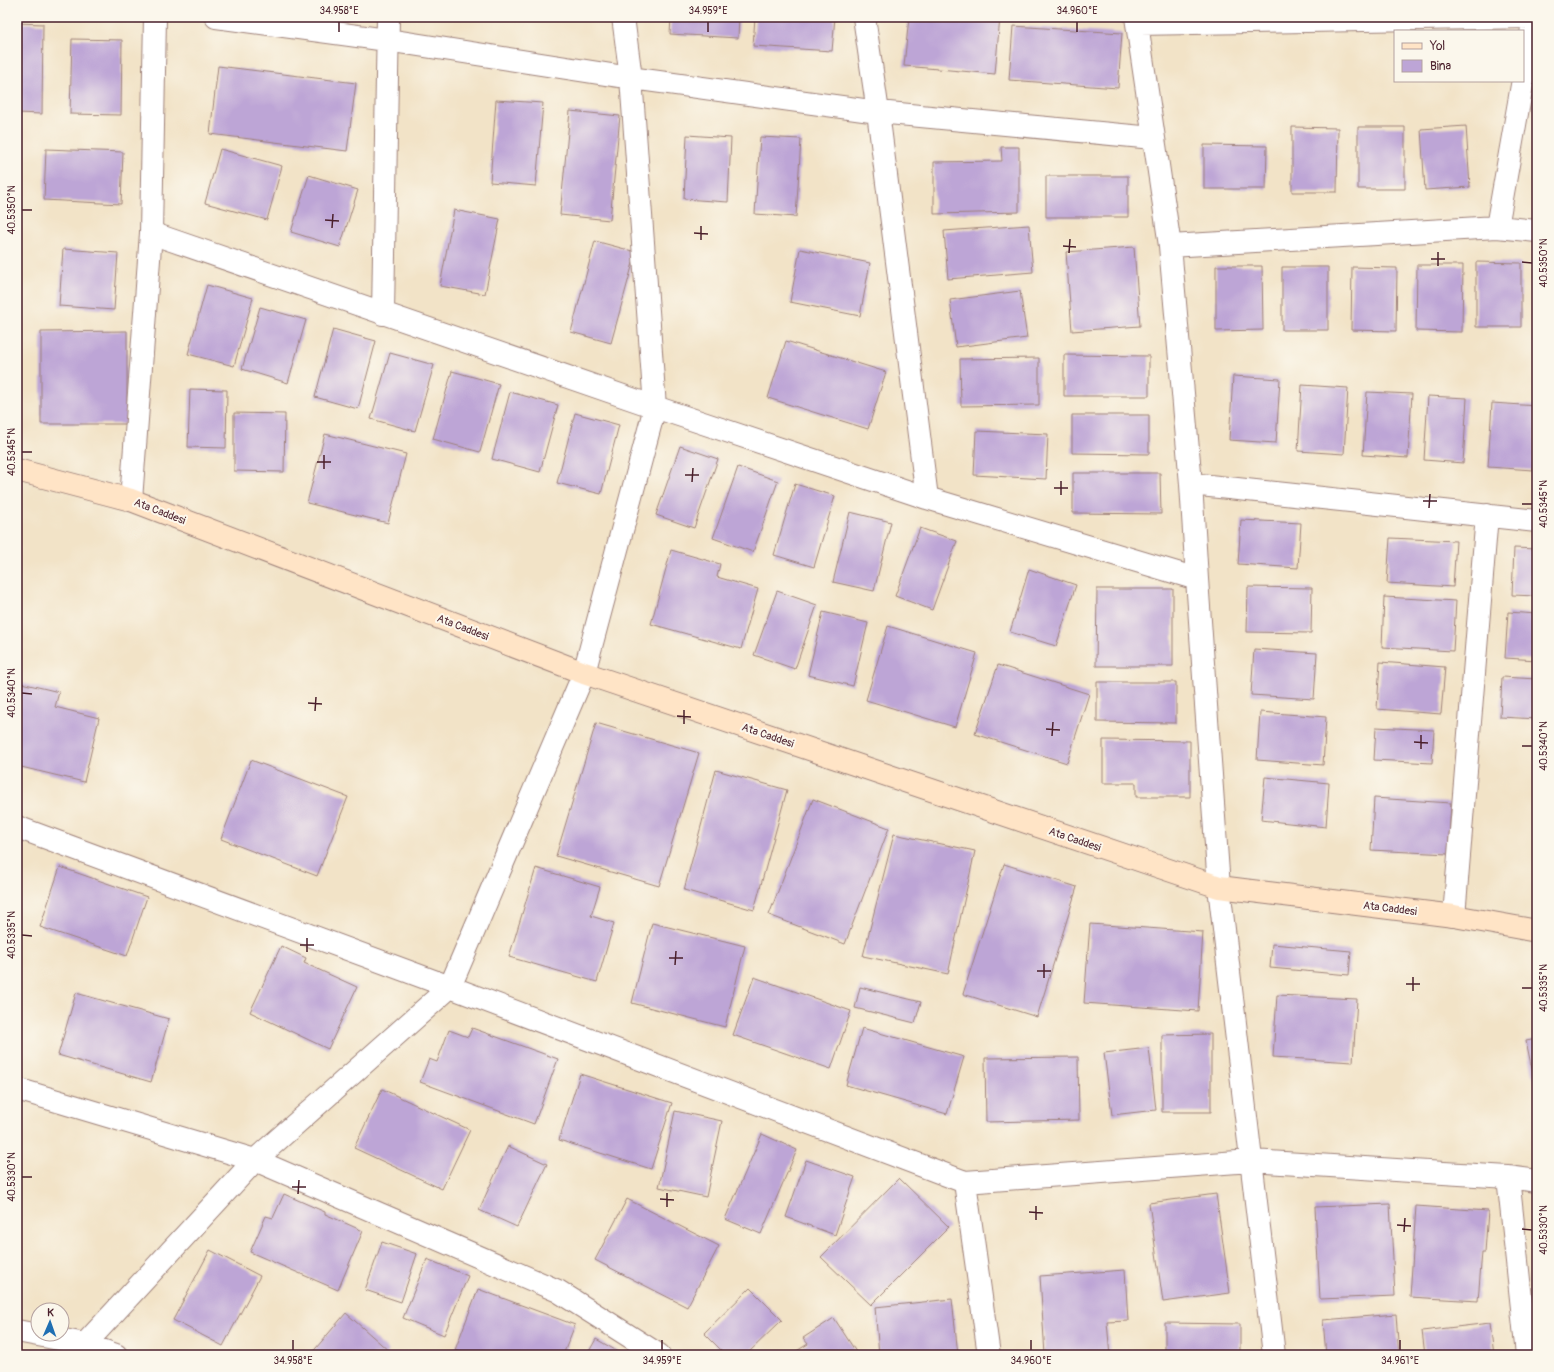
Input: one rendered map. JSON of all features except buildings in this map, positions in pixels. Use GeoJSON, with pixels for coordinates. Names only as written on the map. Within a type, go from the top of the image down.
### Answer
{"type":"FeatureCollection","features":[{"type":"Feature","properties":{"kind":"street"},"geometry":{"type":"LineString","coordinates":[[131,500],[151,233],[155,17]]}},
{"type":"Feature","properties":{"kind":"street"},"geometry":{"type":"LineString","coordinates":[[216,17],[387,40],[631,78],[878,112],[1153,138]]}},
{"type":"Feature","properties":{"kind":"street"},"geometry":{"type":"LineString","coordinates":[[383,314],[388,17]]}},
{"type":"Feature","properties":{"kind":"street"},"geometry":{"type":"LineString","coordinates":[[85,1344],[255,1160],[450,988],[584,673],[655,407],[631,78],[623,17]]}},
{"type":"Feature","properties":{"kind":"street"},"geometry":{"type":"LineString","coordinates":[[864,17],[878,112],[927,498]]}},
{"type":"Feature","properties":{"kind":"street"},"geometry":{"type":"LineString","coordinates":[[1274,1355],[1250,1160],[1220,887],[1197,579],[1192,484],[1170,246],[1136,20],[1534,17],[1524,75]]}},
{"type":"Feature","properties":{"kind":"street"},"geometry":{"type":"LineString","coordinates":[[1498,227],[1523,82]]}},
{"type":"Feature","properties":{"kind":"street"},"geometry":{"type":"LineString","coordinates":[[1170,246],[1498,227],[1537,231]]}},
{"type":"Feature","properties":{"kind":"street"},"geometry":{"type":"LineString","coordinates":[[151,233],[655,407],[927,498],[1197,579]]}},
{"type":"Feature","properties":{"kind":"street","name":"Ata Caddesi"},"geometry":{"type":"LineString","coordinates":[[17,470],[131,500],[584,673],[1220,887],[1454,916],[1537,931]]}},
{"type":"Feature","properties":{"kind":"street"},"geometry":{"type":"LineString","coordinates":[[1192,484],[1537,521]]}},
{"type":"Feature","properties":{"kind":"street"},"geometry":{"type":"LineString","coordinates":[[1454,916],[1487,515]]}},
{"type":"Feature","properties":{"kind":"street"},"geometry":{"type":"LineString","coordinates":[[17,827],[965,1182],[1250,1160],[1508,1177],[1537,1181]]}},
{"type":"Feature","properties":{"kind":"street"},"geometry":{"type":"LineString","coordinates":[[17,1089],[255,1160],[558,1291],[659,1355]]}},
{"type":"Feature","properties":{"kind":"street"},"geometry":{"type":"LineString","coordinates":[[1508,1177],[1528,1355]]}},
{"type":"Feature","properties":{"kind":"street"},"geometry":{"type":"LineString","coordinates":[[965,1182],[990,1355]]}},
{"type":"Feature","properties":{"kind":"street"},"geometry":{"type":"LineString","coordinates":[[17,1332],[85,1344],[116,1355]]}}]}
